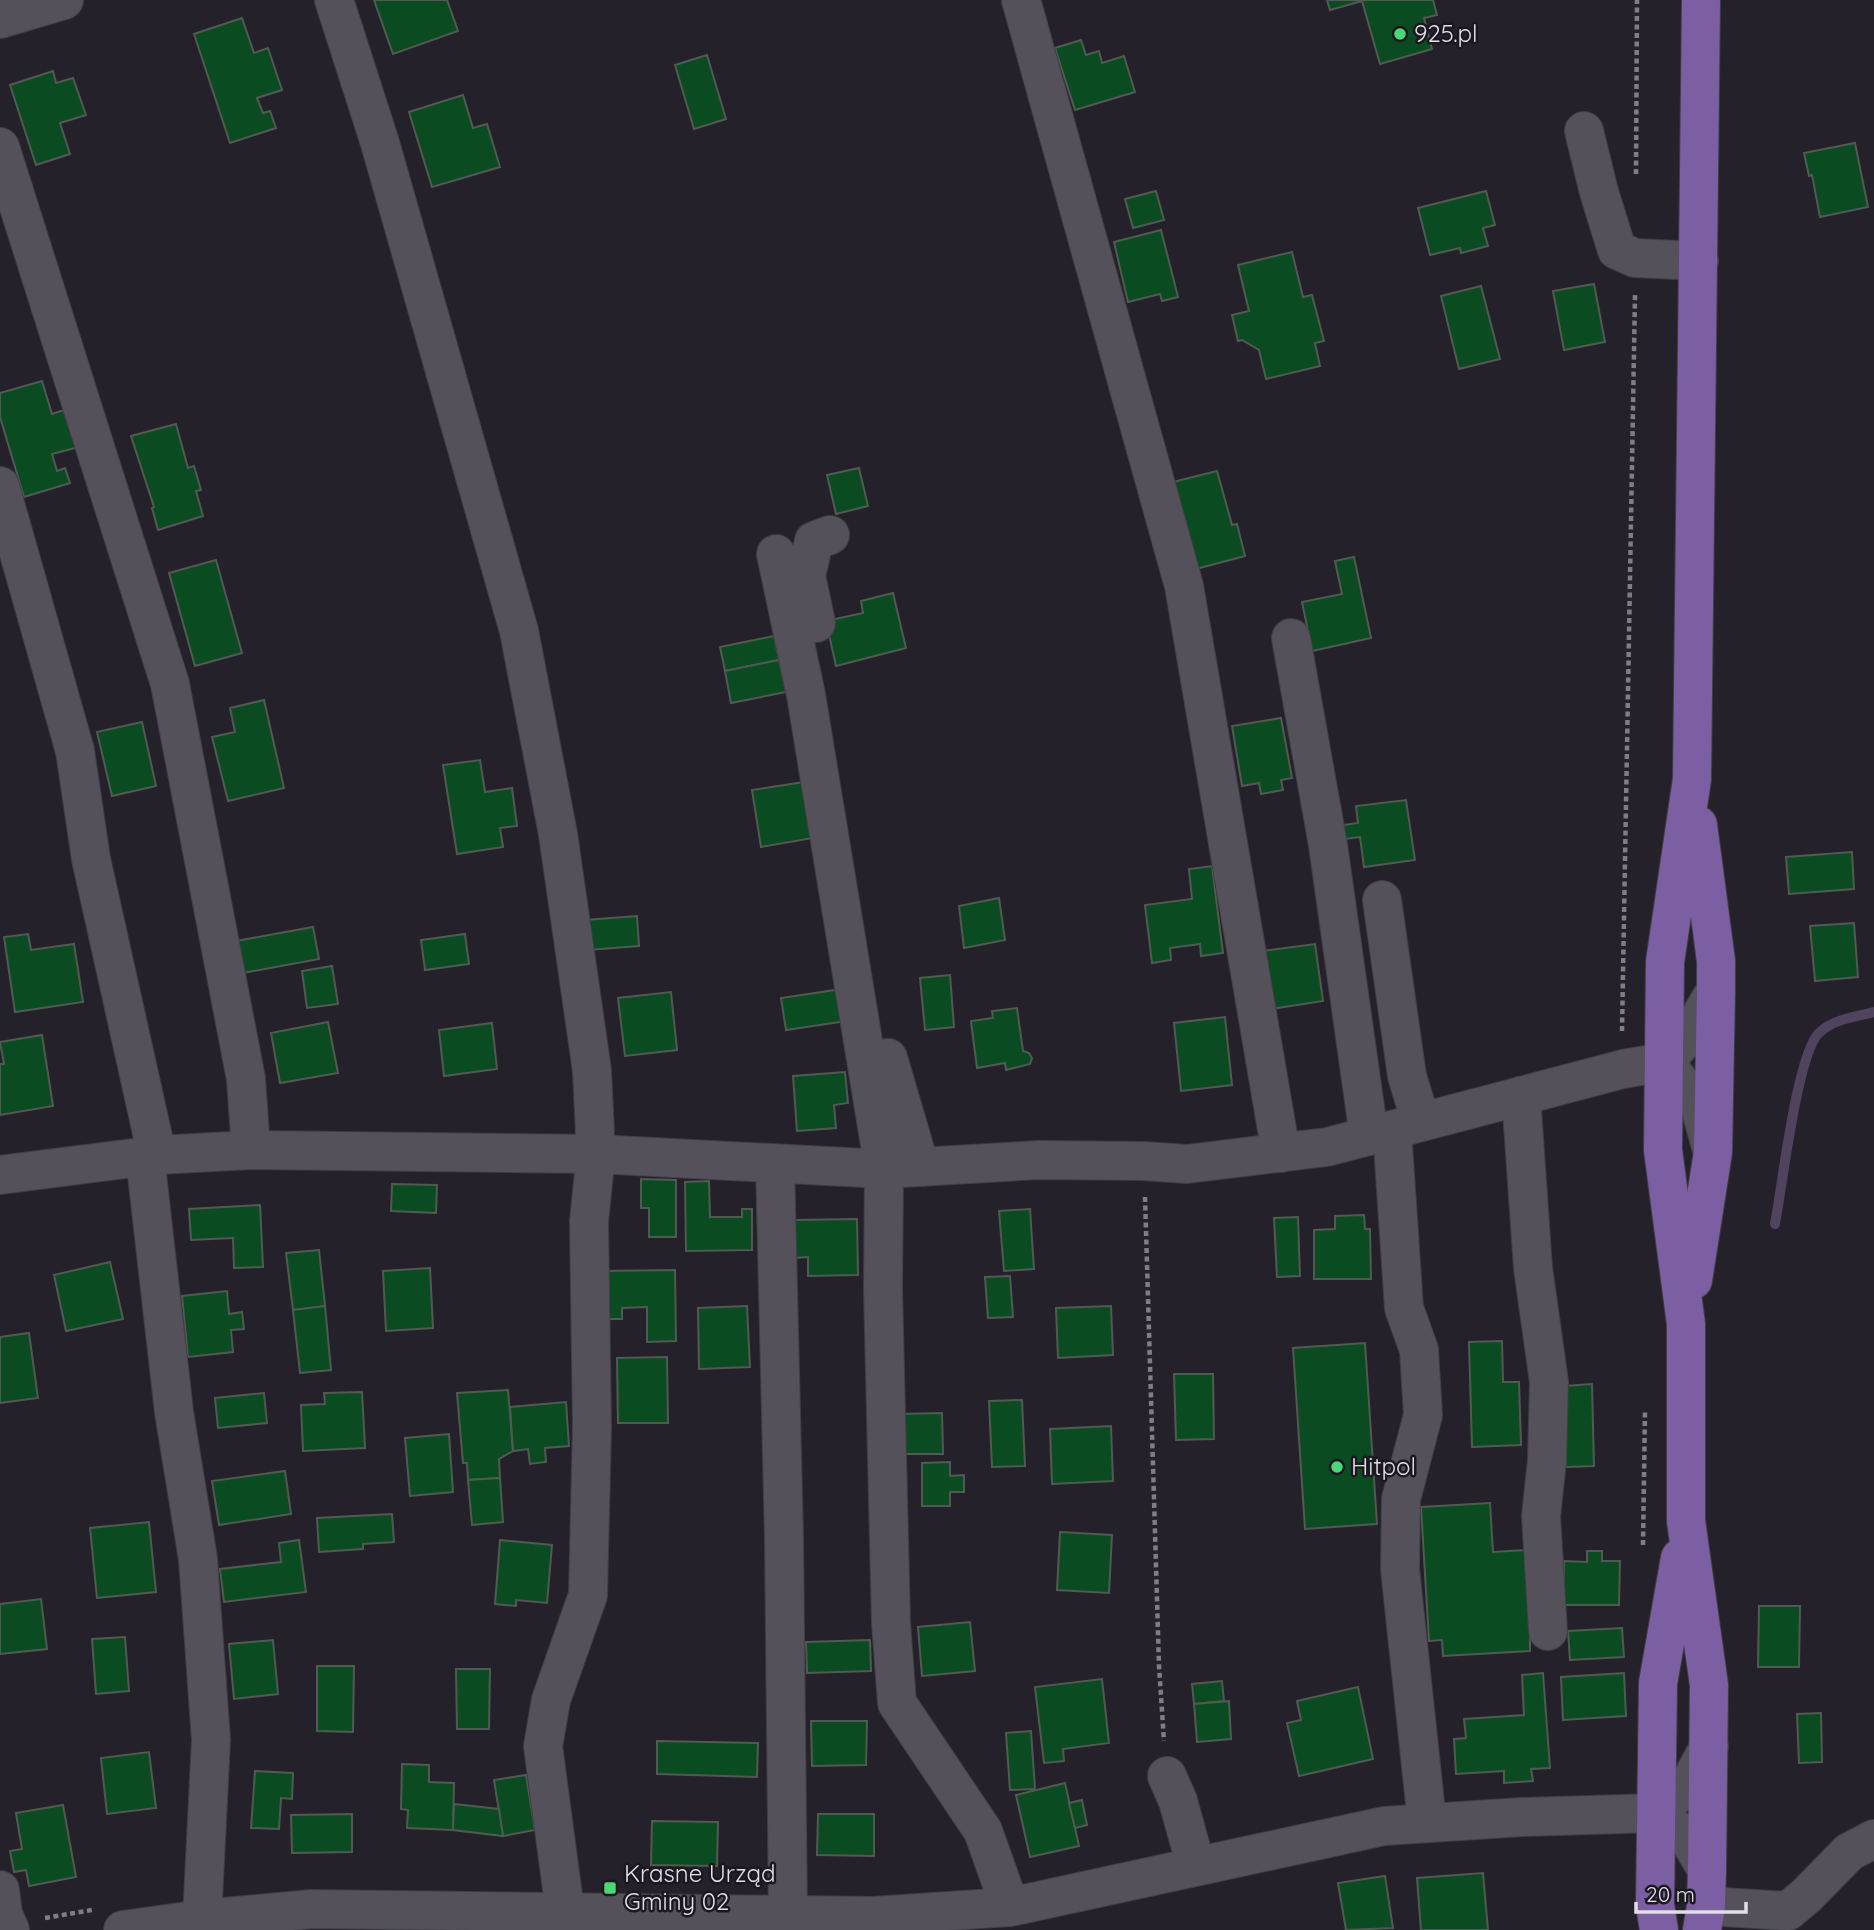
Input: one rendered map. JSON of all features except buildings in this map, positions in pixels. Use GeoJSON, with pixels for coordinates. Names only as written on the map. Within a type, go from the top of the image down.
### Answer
{"type":"FeatureCollection","features":[{"type":"Feature","properties":{"kind":"main road"},"geometry":{"type":"LineString","coordinates":[[1701,0],[1692,779],[1665,962],[1663,1150],[1686,1324],[1686,1521],[1709,1685],[1705,1902]]}},
{"type":"Feature","properties":{"kind":"main road"},"geometry":{"type":"LineString","coordinates":[[1686,1324],[1713,1153],[1716,990],[1716,961],[1692,779]]}},
{"type":"Feature","properties":{"kind":"main road"},"geometry":{"type":"LineString","coordinates":[[1659,1930],[1655,1905],[1658,1683],[1686,1521]]}},
{"type":"Feature","properties":{"kind":"street"},"geometry":{"type":"LineString","coordinates":[[0,19],[64,0]]}},
{"type":"Feature","properties":{"kind":"street"},"geometry":{"type":"LineString","coordinates":[[334,0],[384,156],[519,631],[558,834],[592,1071],[596,1154],[589,1221],[592,1426],[588,1595],[551,1700],[543,1746],[565,1911]]}},
{"type":"Feature","properties":{"kind":"street"},"geometry":{"type":"LineString","coordinates":[[1021,0],[1184,586],[1281,1153]]}},
{"type":"Feature","properties":{"kind":"street"},"geometry":{"type":"LineString","coordinates":[[1584,131],[1617,250],[1635,258],[1699,261]]}},
{"type":"Feature","properties":{"kind":"street"},"geometry":{"type":"LineString","coordinates":[[0,147],[170,684],[246,1079],[251,1150]]}},
{"type":"Feature","properties":{"kind":"street"},"geometry":{"type":"LineString","coordinates":[[0,486],[75,751],[91,859],[151,1156],[174,1412],[198,1559],[211,1740],[202,1919]]}},
{"type":"Feature","properties":{"kind":"street"},"geometry":{"type":"LineString","coordinates":[[830,534],[814,541],[806,576],[837,718],[890,1068],[902,1168],[883,1289],[891,1609],[897,1703],[983,1831],[1010,1907]]}},
{"type":"Feature","properties":{"kind":"street"},"geometry":{"type":"LineString","coordinates":[[776,554],[902,1168]]}},
{"type":"Feature","properties":{"kind":"street"},"geometry":{"type":"LineString","coordinates":[[1291,638],[1328,845],[1394,1129],[1404,1308],[1419,1350],[1423,1415],[1401,1499],[1400,1569],[1427,1822]]}},
{"type":"Feature","properties":{"kind":"street"},"geometry":{"type":"LineString","coordinates":[[1381,900],[1407,1076],[1394,1129]]}},
{"type":"Feature","properties":{"kind":"street"},"geometry":{"type":"LineString","coordinates":[[0,1175],[151,1156],[251,1150],[596,1154],[902,1168],[1038,1160],[1187,1164],[1327,1147],[1623,1069],[1664,1062],[1691,1032],[1716,990]]}},
{"type":"Feature","properties":{"kind":"street"},"geometry":{"type":"LineString","coordinates":[[1664,1062],[1700,1107],[1713,1153]]}},
{"type":"Feature","properties":{"kind":"street"},"geometry":{"type":"LineString","coordinates":[[1521,1096],[1532,1268],[1549,1382],[1547,1461],[1541,1516],[1548,1632]]}},
{"type":"Feature","properties":{"kind":"street"},"geometry":{"type":"LineString","coordinates":[[775,1164],[785,1539],[788,1916]]}},
{"type":"Feature","properties":{"kind":"street"},"geometry":{"type":"LineString","coordinates":[[123,1930],[202,1919],[312,1909],[463,1920],[565,1911],[788,1916],[873,1923],[1010,1907],[1384,1826],[1656,1813],[1690,1782],[1709,1747]]}},
{"type":"Feature","properties":{"kind":"street"},"geometry":{"type":"LineString","coordinates":[[1167,1776],[1178,1801],[1196,1866]]}},
{"type":"Feature","properties":{"kind":"street"},"geometry":{"type":"LineString","coordinates":[[1656,1813],[1690,1841],[1705,1902],[1800,1921],[1849,1852],[1874,1839]]}},
{"type":"Feature","properties":{"kind":"street"},"geometry":{"type":"LineString","coordinates":[[0,1890],[3,1914],[10,1930]]}},
{"type":"Feature","properties":{"kind":"path"},"geometry":{"type":"LineString","coordinates":[[1636,176],[1637,0]]}},
{"type":"Feature","properties":{"kind":"path"},"geometry":{"type":"LineString","coordinates":[[1622,1032],[1635,258]]}},
{"type":"Feature","properties":{"kind":"path"},"geometry":{"type":"LineString","coordinates":[[1143,1161],[1158,1666],[1167,1776]]}},
{"type":"Feature","properties":{"kind":"path"},"geometry":{"type":"LineString","coordinates":[[1643,1554],[1645,1402]]}},
{"type":"Feature","properties":{"kind":"waterway"},"geometry":{"type":"LineString","coordinates":[[1775,1224],[1797,1093],[1811,1046],[1825,1028],[1845,1019],[1874,1012]]}},
{"type":"Feature","properties":{"kind":"place","name":"925.pl"},"geometry":{"type":"Point","coordinates":[1400,34]}},
{"type":"Feature","properties":{"kind":"place","name":"Hitpol"},"geometry":{"type":"Point","coordinates":[1337,1467]}},
{"type":"Feature","properties":{"kind":"place","name":"Krasne Urząd Gminy 02"},"geometry":{"type":"Point","coordinates":[610,1888]}}]}
